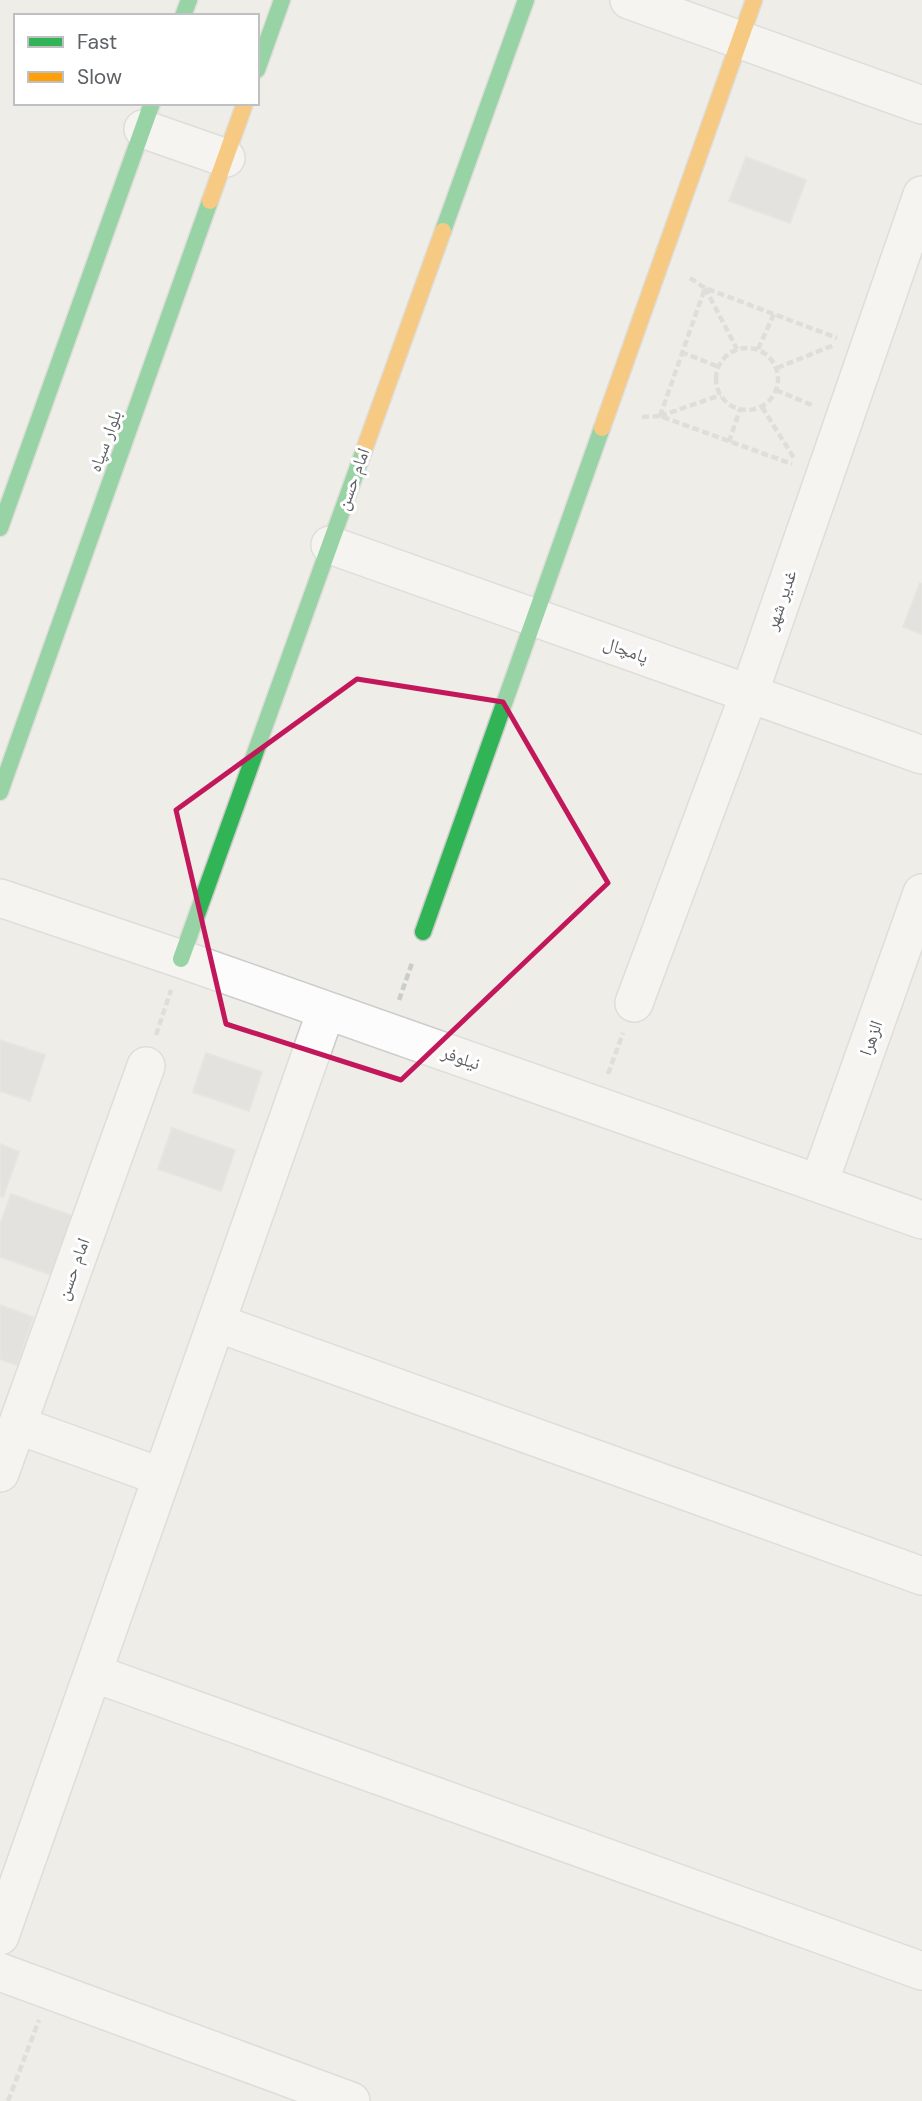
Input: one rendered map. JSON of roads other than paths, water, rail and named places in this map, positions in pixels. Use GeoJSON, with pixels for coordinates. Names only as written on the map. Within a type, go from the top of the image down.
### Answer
{"type":"FeatureCollection","features":[{"type":"Feature","properties":{"kind":"street"},"geometry":{"type":"LineString","coordinates":[[259,64],[282,0]]}},
{"type":"Feature","properties":{"kind":"street","name":"امام حسن"},"geometry":{"type":"LineString","coordinates":[[181,959],[526,0]]}},
{"type":"Feature","properties":{"kind":"street"},"geometry":{"type":"LineString","coordinates":[[629,0],[922,105]]}},
{"type":"Feature","properties":{"kind":"street"},"geometry":{"type":"LineString","coordinates":[[423,932],[754,0]]}},
{"type":"Feature","properties":{"kind":"street","name":"بلوار سپاه"},"geometry":{"type":"LineString","coordinates":[[0,792],[244,105]]}},
{"type":"Feature","properties":{"kind":"street"},"geometry":{"type":"LineString","coordinates":[[0,528],[147,116],[226,158]]}},
{"type":"Feature","properties":{"kind":"street","name":"غدیر شهر"},"geometry":{"type":"LineString","coordinates":[[634,1003],[749,694],[922,195]]}},
{"type":"Feature","properties":{"kind":"street","name":"پامچال"},"geometry":{"type":"LineString","coordinates":[[330,545],[922,755]]}},
{"type":"Feature","properties":{"kind":"street","name":"الزهرا"},"geometry":{"type":"LineString","coordinates":[[820,1183],[922,893]]}},
{"type":"Feature","properties":{"kind":"street","name":"نیلوفر"},"geometry":{"type":"LineString","coordinates":[[0,898],[922,1220]]}},
{"type":"Feature","properties":{"kind":"street"},"geometry":{"type":"LineString","coordinates":[[0,1936],[326,1012]]}},
{"type":"Feature","properties":{"kind":"street","name":"امام حسن"},"geometry":{"type":"LineString","coordinates":[[0,1473],[146,1066]]}},
{"type":"Feature","properties":{"kind":"street"},"geometry":{"type":"LineString","coordinates":[[217,1323],[922,1576]]}},
{"type":"Feature","properties":{"kind":"street"},"geometry":{"type":"LineString","coordinates":[[17,1425],[162,1477]]}},
{"type":"Feature","properties":{"kind":"street"},"geometry":{"type":"LineString","coordinates":[[93,1673],[922,1971]]}},
{"type":"Feature","properties":{"kind":"street"},"geometry":{"type":"LineString","coordinates":[[0,1972],[351,2101]]}}]}
